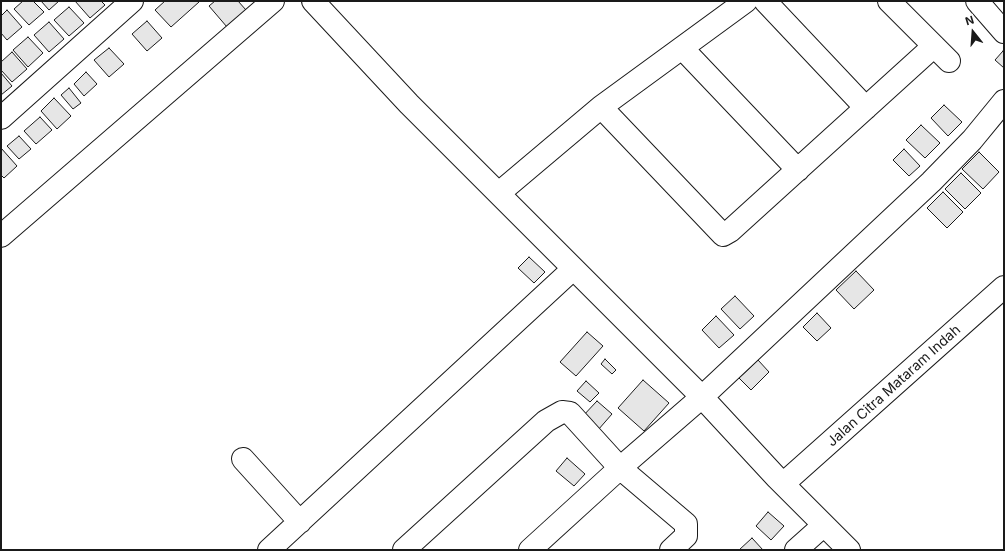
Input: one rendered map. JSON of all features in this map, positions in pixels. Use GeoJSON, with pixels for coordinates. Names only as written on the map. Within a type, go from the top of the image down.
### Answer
{"type":"FeatureCollection","features":[{"type":"Feature","properties":{"kind":"street"},"geometry":{"type":"LineString","coordinates":[[1,118],[132,1]]}},
{"type":"Feature","properties":{"kind":"street"},"geometry":{"type":"LineString","coordinates":[[1,236],[273,1]]}},
{"type":"Feature","properties":{"kind":"street"},"geometry":{"type":"LineString","coordinates":[[313,1],[409,104],[702,397],[783,484],[849,550]]}},
{"type":"Feature","properties":{"kind":"street"},"geometry":{"type":"LineString","coordinates":[[499,193],[602,107],[746,1]]}},
{"type":"Feature","properties":{"kind":"street"},"geometry":{"type":"LineString","coordinates":[[764,1],[866,108]]}},
{"type":"Feature","properties":{"kind":"street"},"geometry":{"type":"LineString","coordinates":[[602,107],[723,235],[730,231],[866,108],[942,53],[889,1]]}},
{"type":"Feature","properties":{"kind":"street"},"geometry":{"type":"LineString","coordinates":[[977,1],[1004,32]]}},
{"type":"Feature","properties":{"kind":"street"},"geometry":{"type":"LineString","coordinates":[[682,48],[798,170]]}},
{"type":"Feature","properties":{"kind":"street"},"geometry":{"type":"LineString","coordinates":[[530,550],[620,468],[702,397],[931,182],[972,140],[1004,101]]}},
{"type":"Feature","properties":{"kind":"street"},"geometry":{"type":"LineString","coordinates":[[270,550],[573,269]]}},
{"type":"Feature","properties":{"kind":"street","name":"Jalan Citra Mataram Indah"},"geometry":{"type":"LineString","coordinates":[[783,484],[1004,287]]}},
{"type":"Feature","properties":{"kind":"street"},"geometry":{"type":"LineString","coordinates":[[404,550],[546,421],[562,412],[570,413],[620,468],[686,524],[686,536],[671,550]]}},
{"type":"Feature","properties":{"kind":"street"},"geometry":{"type":"LineString","coordinates":[[243,458],[300,522]]}},
{"type":"Feature","properties":{"kind":"street"},"geometry":{"type":"LineString","coordinates":[[796,550],[824,525]]}},
{"type":"Feature","properties":{"kind":"building"},"geometry":{"type":"Polygon","coordinates":[[[23,1],[33,1],[44,12],[29,25],[14,9],[23,1]]]}},
{"type":"Feature","properties":{"kind":"building"},"geometry":{"type":"Polygon","coordinates":[[[41,1],[59,1],[49,10],[41,1]]]}},
{"type":"Feature","properties":{"kind":"building"},"geometry":{"type":"Polygon","coordinates":[[[75,1],[101,1],[105,5],[90,18],[75,1]]]}},
{"type":"Feature","properties":{"kind":"building"},"geometry":{"type":"Polygon","coordinates":[[[165,1],[199,2],[171,27],[155,10],[165,1]]]}},
{"type":"Feature","properties":{"kind":"building"},"geometry":{"type":"Polygon","coordinates":[[[215,1],[238,1],[246,10],[227,27],[209,6],[215,1]]]}},
{"type":"Feature","properties":{"kind":"building"},"geometry":{"type":"Polygon","coordinates":[[[69,7],[84,23],[69,36],[54,20],[69,7]]]}},
{"type":"Feature","properties":{"kind":"building"},"geometry":{"type":"Polygon","coordinates":[[[7,10],[22,27],[7,40],[1,33],[1,16],[7,10]]]}},
{"type":"Feature","properties":{"kind":"building"},"geometry":{"type":"Polygon","coordinates":[[[147,21],[162,38],[147,51],[132,34],[147,21]]]}},
{"type":"Feature","properties":{"kind":"building"},"geometry":{"type":"Polygon","coordinates":[[[49,22],[64,39],[49,52],[34,35],[49,22]]]}},
{"type":"Feature","properties":{"kind":"building"},"geometry":{"type":"Polygon","coordinates":[[[28,37],[43,53],[28,67],[13,50],[28,37]]]}},
{"type":"Feature","properties":{"kind":"building"},"geometry":{"type":"Polygon","coordinates":[[[109,48],[124,64],[109,77],[94,60],[109,48]]]}},
{"type":"Feature","properties":{"kind":"building"},"geometry":{"type":"Polygon","coordinates":[[[1003,51],[1004,52],[1004,68],[995,60],[1003,51]]]}},
{"type":"Feature","properties":{"kind":"building"},"geometry":{"type":"Polygon","coordinates":[[[12,52],[27,69],[12,82],[1,70],[1,62],[12,52]]]}},
{"type":"Feature","properties":{"kind":"building"},"geometry":{"type":"Polygon","coordinates":[[[86,72],[97,84],[84,96],[74,84],[86,72]]]}},
{"type":"Feature","properties":{"kind":"building"},"geometry":{"type":"Polygon","coordinates":[[[1,73],[12,86],[1,95],[1,73]]]}},
{"type":"Feature","properties":{"kind":"building"},"geometry":{"type":"Polygon","coordinates":[[[69,88],[81,103],[73,109],[61,95],[69,88]]]}},
{"type":"Feature","properties":{"kind":"building"},"geometry":{"type":"Polygon","coordinates":[[[54,98],[71,116],[57,129],[41,111],[54,98]]]}},
{"type":"Feature","properties":{"kind":"building"},"geometry":{"type":"Polygon","coordinates":[[[944,105],[962,122],[948,136],[931,118],[944,105]]]}},
{"type":"Feature","properties":{"kind":"building"},"geometry":{"type":"Polygon","coordinates":[[[40,117],[52,130],[36,144],[24,131],[40,117]]]}},
{"type":"Feature","properties":{"kind":"building"},"geometry":{"type":"Polygon","coordinates":[[[921,125],[940,143],[925,158],[906,140],[921,125]]]}},
{"type":"Feature","properties":{"kind":"building"},"geometry":{"type":"Polygon","coordinates":[[[19,136],[31,149],[19,159],[7,146],[19,136]]]}},
{"type":"Feature","properties":{"kind":"building"},"geometry":{"type":"Polygon","coordinates":[[[1,148],[17,166],[4,178],[1,175],[1,148]]]}},
{"type":"Feature","properties":{"kind":"building"},"geometry":{"type":"Polygon","coordinates":[[[904,149],[920,166],[909,176],[893,160],[904,149]]]}},
{"type":"Feature","properties":{"kind":"building"},"geometry":{"type":"Polygon","coordinates":[[[979,152],[999,172],[983,189],[962,169],[979,152]]]}},
{"type":"Feature","properties":{"kind":"building"},"geometry":{"type":"Polygon","coordinates":[[[961,173],[981,193],[965,209],[945,189],[961,173]]]}},
{"type":"Feature","properties":{"kind":"building"},"geometry":{"type":"Polygon","coordinates":[[[943,192],[963,212],[947,228],[927,208],[943,192]]]}},
{"type":"Feature","properties":{"kind":"building"},"geometry":{"type":"Polygon","coordinates":[[[529,257],[545,272],[534,283],[518,268],[529,257]]]}},
{"type":"Feature","properties":{"kind":"building"},"geometry":{"type":"Polygon","coordinates":[[[856,271],[874,290],[854,309],[836,290],[856,271]]]}},
{"type":"Feature","properties":{"kind":"building"},"geometry":{"type":"Polygon","coordinates":[[[735,296],[754,316],[740,329],[721,309],[735,296]]]}},
{"type":"Feature","properties":{"kind":"building"},"geometry":{"type":"Polygon","coordinates":[[[817,313],[831,328],[817,341],[803,327],[817,313]]]}},
{"type":"Feature","properties":{"kind":"building"},"geometry":{"type":"Polygon","coordinates":[[[716,316],[734,335],[719,348],[702,330],[716,316]]]}},
{"type":"Feature","properties":{"kind":"building"},"geometry":{"type":"Polygon","coordinates":[[[587,332],[603,346],[576,376],[560,362],[587,332]]]}},
{"type":"Feature","properties":{"kind":"building"},"geometry":{"type":"Polygon","coordinates":[[[605,359],[616,370],[612,374],[601,364],[605,359]]]}},
{"type":"Feature","properties":{"kind":"building"},"geometry":{"type":"Polygon","coordinates":[[[758,360],[769,372],[751,390],[739,378],[758,360]]]}},
{"type":"Feature","properties":{"kind":"building"},"geometry":{"type":"Polygon","coordinates":[[[643,380],[669,403],[644,431],[618,408],[643,380]]]}},
{"type":"Feature","properties":{"kind":"building"},"geometry":{"type":"Polygon","coordinates":[[[586,381],[599,393],[590,402],[577,391],[586,381]]]}},
{"type":"Feature","properties":{"kind":"building"},"geometry":{"type":"Polygon","coordinates":[[[597,401],[612,414],[598,430],[582,417],[597,401]]]}},
{"type":"Feature","properties":{"kind":"building"},"geometry":{"type":"Polygon","coordinates":[[[567,458],[585,474],[574,486],[556,471],[567,458]]]}},
{"type":"Feature","properties":{"kind":"building"},"geometry":{"type":"Polygon","coordinates":[[[768,512],[784,526],[771,540],[756,526],[768,512]]]}},
{"type":"Feature","properties":{"kind":"building"},"geometry":{"type":"Polygon","coordinates":[[[752,538],[763,550],[739,550],[752,538]]]}}]}
